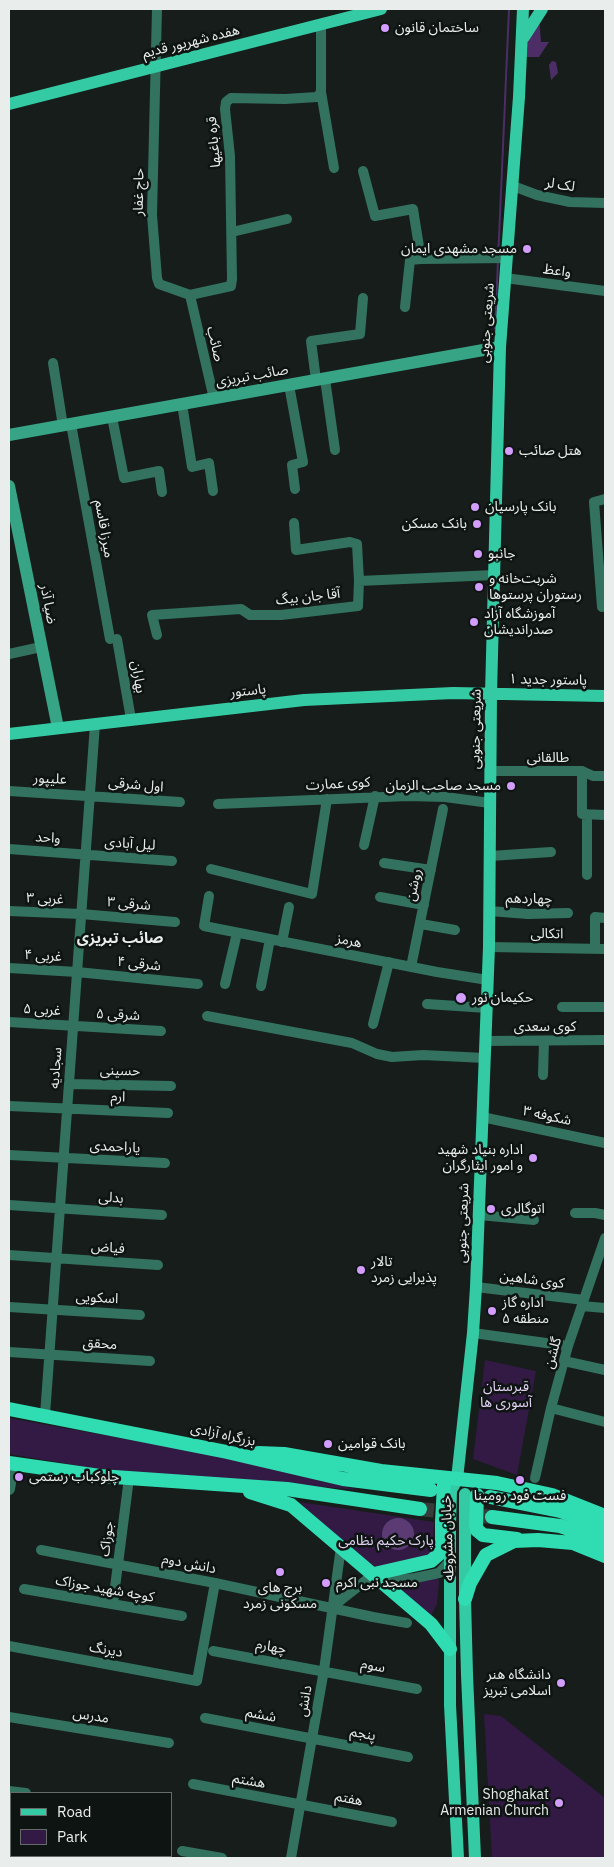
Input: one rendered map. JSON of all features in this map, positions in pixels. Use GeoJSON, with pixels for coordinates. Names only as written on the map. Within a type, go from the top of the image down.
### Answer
{"type":"FeatureCollection","features":[{"type":"Feature","properties":{"kind":"highway","name":"بزرگراه آزادی"},"geometry":{"type":"LineString","coordinates":[[9,1409],[228,1452],[343,1479],[445,1485],[497,1483],[552,1495],[605,1516]]}},
{"type":"Feature","properties":{"kind":"highway"},"geometry":{"type":"LineString","coordinates":[[11,1463],[100,1476],[287,1489],[420,1509]]}},
{"type":"Feature","properties":{"kind":"highway"},"geometry":{"type":"LineString","coordinates":[[497,1483],[485,1488],[477,1495],[471,1526],[483,1535],[525,1540]]}},
{"type":"Feature","properties":{"kind":"highway"},"geometry":{"type":"LineString","coordinates":[[225,1485],[291,1505],[431,1624],[450,1649]]}},
{"type":"Feature","properties":{"kind":"highway"},"geometry":{"type":"LineString","coordinates":[[374,1574],[431,1561],[440,1554],[446,1524],[445,1485]]}},
{"type":"Feature","properties":{"kind":"highway"},"geometry":{"type":"LineString","coordinates":[[477,1495],[560,1511],[605,1527]]}},
{"type":"Feature","properties":{"kind":"highway"},"geometry":{"type":"LineString","coordinates":[[492,1517],[560,1526],[605,1541]]}},
{"type":"Feature","properties":{"kind":"highway"},"geometry":{"type":"LineString","coordinates":[[465,1599],[470,1583],[486,1556],[514,1541],[538,1540],[572,1543],[605,1556]]}},
{"type":"Feature","properties":{"kind":"main road","name":"هفده شهریور قدیم"},"geometry":{"type":"LineString","coordinates":[[9,104],[381,9]]}},
{"type":"Feature","properties":{"kind":"main road","name":"شریعتی جنوبی"},"geometry":{"type":"LineString","coordinates":[[445,1485],[474,1333],[489,947],[491,694],[500,347],[513,186],[523,39],[523,9]]}},
{"type":"Feature","properties":{"kind":"main road"},"geometry":{"type":"LineString","coordinates":[[523,39],[542,9]]}},
{"type":"Feature","properties":{"kind":"main road","name":"صائب تبریزی"},"geometry":{"type":"LineString","coordinates":[[9,436],[500,347]]}},
{"type":"Feature","properties":{"kind":"main road","name":"ضیا آذر"},"geometry":{"type":"LineString","coordinates":[[9,486],[58,728]]}},
{"type":"Feature","properties":{"kind":"main road","name":"پاستور جدید ۱"},"geometry":{"type":"LineString","coordinates":[[491,694],[605,696]]}},
{"type":"Feature","properties":{"kind":"main road","name":"پاستور"},"geometry":{"type":"LineString","coordinates":[[9,734],[304,700],[398,695],[491,694]]}},
{"type":"Feature","properties":{"kind":"main road","name":"خیابان مشروطه"},"geometry":{"type":"LineString","coordinates":[[445,1485],[477,1495]]}},
{"type":"Feature","properties":{"kind":"main road","name":"خیابان مشروطه"},"geometry":{"type":"LineString","coordinates":[[446,1524],[450,1561],[450,1705],[458,1858]]}},
{"type":"Feature","properties":{"kind":"main road","name":"خیابان مشروطه"},"geometry":{"type":"LineString","coordinates":[[471,1526],[465,1599],[475,1858]]}},
{"type":"Feature","properties":{"kind":"street"},"geometry":{"type":"LineString","coordinates":[[155,67],[156,9]]}},
{"type":"Feature","properties":{"kind":"street"},"geometry":{"type":"LineString","coordinates":[[321,24],[320,92],[334,168]]}},
{"type":"Feature","properties":{"kind":"street","name":"حاج غفار"},"geometry":{"type":"LineString","coordinates":[[155,67],[152,215],[157,278],[159,284],[190,295]]}},
{"type":"Feature","properties":{"kind":"street","name":"قره باغیها"},"geometry":{"type":"LineString","coordinates":[[190,295],[230,286],[232,232],[230,156],[225,109],[226,102],[231,98],[285,99],[317,97],[320,92]]}},
{"type":"Feature","properties":{"kind":"street"},"geometry":{"type":"LineString","coordinates":[[363,171],[375,216],[413,209],[421,258]]}},
{"type":"Feature","properties":{"kind":"street","name":"لک لر"},"geometry":{"type":"LineString","coordinates":[[513,186],[537,195],[570,202],[605,203]]}},
{"type":"Feature","properties":{"kind":"street"},"geometry":{"type":"LineString","coordinates":[[232,232],[287,219]]}},
{"type":"Feature","properties":{"kind":"street"},"geometry":{"type":"LineString","coordinates":[[405,307],[410,260],[421,258],[507,258]]}},
{"type":"Feature","properties":{"kind":"street","name":"واعظ"},"geometry":{"type":"LineString","coordinates":[[505,278],[605,291]]}},
{"type":"Feature","properties":{"kind":"street","name":"صائب"},"geometry":{"type":"LineString","coordinates":[[190,295],[214,398]]}},
{"type":"Feature","properties":{"kind":"street"},"geometry":{"type":"LineString","coordinates":[[335,450],[311,340],[360,334],[363,298]]}},
{"type":"Feature","properties":{"kind":"street","name":"میرزا قاسم"},"geometry":{"type":"LineString","coordinates":[[53,363],[114,639]]}},
{"type":"Feature","properties":{"kind":"street"},"geometry":{"type":"LineString","coordinates":[[289,385],[303,462],[292,464],[295,489]]}},
{"type":"Feature","properties":{"kind":"street"},"geometry":{"type":"LineString","coordinates":[[182,404],[192,467],[208,464],[213,491]]}},
{"type":"Feature","properties":{"kind":"street"},"geometry":{"type":"LineString","coordinates":[[112,417],[124,478],[159,471],[162,492]]}},
{"type":"Feature","properties":{"kind":"street"},"geometry":{"type":"LineString","coordinates":[[602,607],[594,502],[605,499]]}},
{"type":"Feature","properties":{"kind":"street"},"geometry":{"type":"LineString","coordinates":[[294,523],[296,550],[350,542],[357,544],[359,581]]}},
{"type":"Feature","properties":{"kind":"street","name":"آقا جان بیگ"},"geometry":{"type":"LineString","coordinates":[[157,635],[152,615],[241,609],[250,615],[281,615],[358,606],[359,581],[494,575]]}},
{"type":"Feature","properties":{"kind":"street","name":"بهاران"},"geometry":{"type":"LineString","coordinates":[[114,639],[131,719]]}},
{"type":"Feature","properties":{"kind":"street"},"geometry":{"type":"LineString","coordinates":[[9,654],[41,647]]}},
{"type":"Feature","properties":{"kind":"street","name":"سجادیه"},"geometry":{"type":"LineString","coordinates":[[45,1415],[95,724]]}},
{"type":"Feature","properties":{"kind":"street","name":"طالقانی"},"geometry":{"type":"LineString","coordinates":[[490,771],[582,772],[593,776],[605,776]]}},
{"type":"Feature","properties":{"kind":"street"},"geometry":{"type":"LineString","coordinates":[[582,772],[582,814],[605,816]]}},
{"type":"Feature","properties":{"kind":"street","name":"علیپور"},"geometry":{"type":"LineString","coordinates":[[9,791],[90,795]]}},
{"type":"Feature","properties":{"kind":"street","name":"اول شرقی"},"geometry":{"type":"LineString","coordinates":[[90,795],[180,802]]}},
{"type":"Feature","properties":{"kind":"street"},"geometry":{"type":"LineString","coordinates":[[364,845],[375,796]]}},
{"type":"Feature","properties":{"kind":"street","name":"کوی عمارت"},"geometry":{"type":"LineString","coordinates":[[218,804],[375,796],[445,797],[490,803]]}},
{"type":"Feature","properties":{"kind":"street"},"geometry":{"type":"LineString","coordinates":[[211,869],[312,894],[327,799]]}},
{"type":"Feature","properties":{"kind":"street","name":"روشن"},"geometry":{"type":"LineString","coordinates":[[412,967],[443,809]]}},
{"type":"Feature","properties":{"kind":"street"},"geometry":{"type":"LineString","coordinates":[[586,875],[587,814]]}},
{"type":"Feature","properties":{"kind":"street","name":"واحد"},"geometry":{"type":"LineString","coordinates":[[9,849],[85,854]]}},
{"type":"Feature","properties":{"kind":"street"},"geometry":{"type":"LineString","coordinates":[[490,856],[550,852]]}},
{"type":"Feature","properties":{"kind":"street","name":"لیل آبادی"},"geometry":{"type":"LineString","coordinates":[[85,854],[172,861]]}},
{"type":"Feature","properties":{"kind":"street"},"geometry":{"type":"LineString","coordinates":[[384,863],[431,870]]}},
{"type":"Feature","properties":{"kind":"street","name":"هرمز"},"geometry":{"type":"LineString","coordinates":[[208,896],[204,926],[488,980]]}},
{"type":"Feature","properties":{"kind":"street"},"geometry":{"type":"LineString","coordinates":[[380,897],[424,905]]}},
{"type":"Feature","properties":{"kind":"street"},"geometry":{"type":"LineString","coordinates":[[282,942],[289,907]]}},
{"type":"Feature","properties":{"kind":"street","name":"۳ غربی"},"geometry":{"type":"LineString","coordinates":[[9,911],[81,914]]}},
{"type":"Feature","properties":{"kind":"street","name":"چهاردهم"},"geometry":{"type":"LineString","coordinates":[[489,911],[528,914],[568,913]]}},
{"type":"Feature","properties":{"kind":"street","name":"۳ شرقی"},"geometry":{"type":"LineString","coordinates":[[81,914],[175,922]]}},
{"type":"Feature","properties":{"kind":"street"},"geometry":{"type":"LineString","coordinates":[[600,949],[595,918],[605,918]]}},
{"type":"Feature","properties":{"kind":"street"},"geometry":{"type":"LineString","coordinates":[[421,924],[455,930]]}},
{"type":"Feature","properties":{"kind":"street"},"geometry":{"type":"LineString","coordinates":[[225,984],[237,933]]}},
{"type":"Feature","properties":{"kind":"street"},"geometry":{"type":"LineString","coordinates":[[262,986],[270,939]]}},
{"type":"Feature","properties":{"kind":"street","name":"اتکالی"},"geometry":{"type":"LineString","coordinates":[[489,947],[600,949]]}},
{"type":"Feature","properties":{"kind":"street"},"geometry":{"type":"LineString","coordinates":[[372,1024],[389,962]]}},
{"type":"Feature","properties":{"kind":"street","name":"۴ غربی"},"geometry":{"type":"LineString","coordinates":[[9,968],[77,972]]}},
{"type":"Feature","properties":{"kind":"street","name":"۴ شرقی"},"geometry":{"type":"LineString","coordinates":[[77,972],[198,984]]}},
{"type":"Feature","properties":{"kind":"street"},"geometry":{"type":"LineString","coordinates":[[427,1004],[487,1008]]}},
{"type":"Feature","properties":{"kind":"street"},"geometry":{"type":"LineString","coordinates":[[562,1007],[605,1007]]}},
{"type":"Feature","properties":{"kind":"street"},"geometry":{"type":"LineString","coordinates":[[207,1016],[352,1043],[377,1054],[392,1057],[423,1055],[484,1058]]}},
{"type":"Feature","properties":{"kind":"street","name":"۵ غربی"},"geometry":{"type":"LineString","coordinates":[[9,1022],[73,1026]]}},
{"type":"Feature","properties":{"kind":"street","name":"۵ شرقی"},"geometry":{"type":"LineString","coordinates":[[73,1026],[161,1031]]}},
{"type":"Feature","properties":{"kind":"street","name":"کوی سعدی"},"geometry":{"type":"LineString","coordinates":[[485,1041],[605,1040]]}},
{"type":"Feature","properties":{"kind":"street"},"geometry":{"type":"LineString","coordinates":[[542,1075],[544,1041]]}},
{"type":"Feature","properties":{"kind":"street","name":"حسینی"},"geometry":{"type":"LineString","coordinates":[[69,1084],[171,1086]]}},
{"type":"Feature","properties":{"kind":"street","name":"ارم"},"geometry":{"type":"LineString","coordinates":[[9,1106],[168,1113]]}},
{"type":"Feature","properties":{"kind":"street","name":"شکوفه ۳"},"geometry":{"type":"LineString","coordinates":[[482,1117],[605,1143]]}},
{"type":"Feature","properties":{"kind":"street","name":"یاراحمدی"},"geometry":{"type":"LineString","coordinates":[[9,1155],[166,1163]]}},
{"type":"Feature","properties":{"kind":"street","name":"بدلی"},"geometry":{"type":"LineString","coordinates":[[9,1205],[162,1214]]}},
{"type":"Feature","properties":{"kind":"street"},"geometry":{"type":"LineString","coordinates":[[575,1213],[605,1215]]}},
{"type":"Feature","properties":{"kind":"street"},"geometry":{"type":"LineString","coordinates":[[479,1216],[534,1220]]}},
{"type":"Feature","properties":{"kind":"street","name":"گلشن"},"geometry":{"type":"LineString","coordinates":[[535,1478],[568,1346],[605,1238]]}},
{"type":"Feature","properties":{"kind":"street","name":"فیاض"},"geometry":{"type":"LineString","coordinates":[[9,1255],[158,1265]]}},
{"type":"Feature","properties":{"kind":"street","name":"کوی شاهین"},"geometry":{"type":"LineString","coordinates":[[476,1287],[605,1308]]}},
{"type":"Feature","properties":{"kind":"street","name":"اسکویی"},"geometry":{"type":"LineString","coordinates":[[9,1307],[140,1315]]}},
{"type":"Feature","properties":{"kind":"street"},"geometry":{"type":"LineString","coordinates":[[474,1333],[568,1346]]}},
{"type":"Feature","properties":{"kind":"street","name":"محقق"},"geometry":{"type":"LineString","coordinates":[[9,1352],[150,1361]]}},
{"type":"Feature","properties":{"kind":"street"},"geometry":{"type":"LineString","coordinates":[[564,1362],[605,1370]]}},
{"type":"Feature","properties":{"kind":"street"},"geometry":{"type":"LineString","coordinates":[[551,1408],[605,1422]]}},
{"type":"Feature","properties":{"kind":"street"},"geometry":{"type":"LineString","coordinates":[[9,1489],[11,1463]]}},
{"type":"Feature","properties":{"kind":"street","name":"جوزاک"},"geometry":{"type":"LineString","coordinates":[[113,1603],[129,1478]]}},
{"type":"Feature","properties":{"kind":"street","name":"دانش"},"geometry":{"type":"LineString","coordinates":[[291,1858],[324,1670],[341,1547]]}},
{"type":"Feature","properties":{"kind":"street","name":"دانش دوم"},"geometry":{"type":"LineString","coordinates":[[41,1550],[215,1582],[407,1623]]}},
{"type":"Feature","properties":{"kind":"street"},"geometry":{"type":"LineString","coordinates":[[332,1607],[374,1574],[393,1580],[415,1578],[439,1573],[450,1561]]}},
{"type":"Feature","properties":{"kind":"street","name":"دیرنگ"},"geometry":{"type":"LineString","coordinates":[[9,1646],[197,1681],[215,1582]]}},
{"type":"Feature","properties":{"kind":"street","name":"کوچه شهید جوزاک"},"geometry":{"type":"LineString","coordinates":[[24,1589],[182,1616]]}},
{"type":"Feature","properties":{"kind":"street","name":"چهارم"},"geometry":{"type":"LineString","coordinates":[[213,1651],[324,1670]]}},
{"type":"Feature","properties":{"kind":"street","name":"سوم"},"geometry":{"type":"LineString","coordinates":[[324,1670],[417,1689]]}},
{"type":"Feature","properties":{"kind":"street","name":"مدرس"},"geometry":{"type":"LineString","coordinates":[[9,1717],[169,1743]]}},
{"type":"Feature","properties":{"kind":"street","name":"ششم"},"geometry":{"type":"LineString","coordinates":[[205,1718],[312,1738]]}},
{"type":"Feature","properties":{"kind":"street","name":"پنجم"},"geometry":{"type":"LineString","coordinates":[[312,1738],[408,1757]]}},
{"type":"Feature","properties":{"kind":"street","name":"هشتم"},"geometry":{"type":"LineString","coordinates":[[193,1784],[300,1804]]}},
{"type":"Feature","properties":{"kind":"street","name":"هفتم"},"geometry":{"type":"LineString","coordinates":[[300,1804],[392,1822]]}},
{"type":"Feature","properties":{"kind":"street"},"geometry":{"type":"LineString","coordinates":[[182,1852],[222,1858]]}},
{"type":"Feature","properties":{"kind":"green space","name":"قبرستان آسوری ها"},"geometry":{"type":"Polygon","coordinates":[[[485,1360],[536,1371],[517,1475],[473,1459],[485,1360]]]}},
{"type":"Feature","properties":{"kind":"green space"},"geometry":{"type":"Polygon","coordinates":[[[9,1418],[209,1454],[359,1490],[98,1469],[9,1454],[9,1418]]]}},
{"type":"Feature","properties":{"kind":"green space","name":"پارک حکیم نظامی"},"geometry":{"type":"Polygon","coordinates":[[[299,1502],[434,1522],[433,1558],[379,1568],[366,1562],[299,1502]]]}},
{"type":"Feature","properties":{"kind":"green space"},"geometry":{"type":"Polygon","coordinates":[[[437,1577],[439,1582],[437,1604],[431,1616],[392,1583],[437,1577]]]}},
{"type":"Feature","properties":{"kind":"green space"},"geometry":{"type":"Polygon","coordinates":[[[484,1714],[501,1716],[605,1798],[605,1858],[492,1858],[484,1714]]]}},
{"type":"Feature","properties":{"kind":"shaded area"},"geometry":{"type":"Polygon","coordinates":[[[508,9],[510,9],[496,329],[494,329],[508,9]]]}},
{"type":"Feature","properties":{"kind":"shaded area"},"geometry":{"type":"Polygon","coordinates":[[[539,16],[541,42],[549,42],[539,57],[522,57],[523,39],[539,16]]]}},
{"type":"Feature","properties":{"kind":"shaded area"},"geometry":{"type":"Polygon","coordinates":[[[552,61],[556,62],[558,73],[551,80],[549,65],[552,61]]]}},
{"type":"Feature","properties":{"kind":"shaded area"},"geometry":{"type":"Polygon","coordinates":[[[398,1518],[404,1519],[409,1523],[413,1528],[413,1540],[409,1545],[404,1549],[398,1550],[392,1549],[387,1545],[383,1540],[382,1534],[383,1528],[387,1523],[392,1519],[398,1518]]]}},
{"type":"Feature","properties":{"kind":"tunnel"},"geometry":{"type":"LineString","coordinates":[[420,1509],[492,1517]]}},
{"type":"Feature","properties":{"kind":"place","name":"ساختمان قانون"},"geometry":{"type":"Point","coordinates":[385,28]}},
{"type":"Feature","properties":{"kind":"place","name":"مسجد مشهدی ایمان"},"geometry":{"type":"Point","coordinates":[527,249]}},
{"type":"Feature","properties":{"kind":"place","name":"هتل صائب"},"geometry":{"type":"Point","coordinates":[509,451]}},
{"type":"Feature","properties":{"kind":"place","name":"بانک پارسیان"},"geometry":{"type":"Point","coordinates":[475,507]}},
{"type":"Feature","properties":{"kind":"place","name":"بانک مسکن"},"geometry":{"type":"Point","coordinates":[477,524]}},
{"type":"Feature","properties":{"kind":"place","name":"جانبو"},"geometry":{"type":"Point","coordinates":[478,554]}},
{"type":"Feature","properties":{"kind":"place","name":"شربت‌خانه و رستوران پرستوها"},"geometry":{"type":"Point","coordinates":[479,587]}},
{"type":"Feature","properties":{"kind":"place","name":"آموزشگاه آزاد صدراندیشان"},"geometry":{"type":"Point","coordinates":[474,622]}},
{"type":"Feature","properties":{"kind":"place","name":"مسجد صاحب الزمان"},"geometry":{"type":"Point","coordinates":[511,786]}},
{"type":"Feature","properties":{"kind":"place","name":"حکیمان نور"},"geometry":{"type":"Point","coordinates":[461,998]}},
{"type":"Feature","properties":{"kind":"place","name":"اداره بنیاد شهید و امور ایثارگران"},"geometry":{"type":"Point","coordinates":[533,1158]}},
{"type":"Feature","properties":{"kind":"place","name":"اتوگالری"},"geometry":{"type":"Point","coordinates":[491,1209]}},
{"type":"Feature","properties":{"kind":"place","name":"تالار پذیرایی زمرد"},"geometry":{"type":"Point","coordinates":[361,1270]}},
{"type":"Feature","properties":{"kind":"place","name":"اداره گاز منطقه ۵"},"geometry":{"type":"Point","coordinates":[492,1311]}},
{"type":"Feature","properties":{"kind":"place","name":"بانک قوامین"},"geometry":{"type":"Point","coordinates":[328,1444]}},
{"type":"Feature","properties":{"kind":"place","name":"چلوکباب رستمی"},"geometry":{"type":"Point","coordinates":[19,1477]}},
{"type":"Feature","properties":{"kind":"place","name":"فست فود رومینا"},"geometry":{"type":"Point","coordinates":[520,1480]}},
{"type":"Feature","properties":{"kind":"place","name":"برج های مسکونی زمرد"},"geometry":{"type":"Point","coordinates":[280,1572]}},
{"type":"Feature","properties":{"kind":"place","name":"مسجد نبی اکرم"},"geometry":{"type":"Point","coordinates":[326,1583]}},
{"type":"Feature","properties":{"kind":"place","name":"دانشگاه هنر اسلامی تبریز"},"geometry":{"type":"Point","coordinates":[561,1683]}},
{"type":"Feature","properties":{"kind":"place","name":"Shoghakat Armenian Church"},"geometry":{"type":"Point","coordinates":[559,1803]}},
{"type":"Feature","properties":{"kind":"district","name":"صائب تبریزی"},"geometry":{"type":"Point","coordinates":[120,939]}}]}
